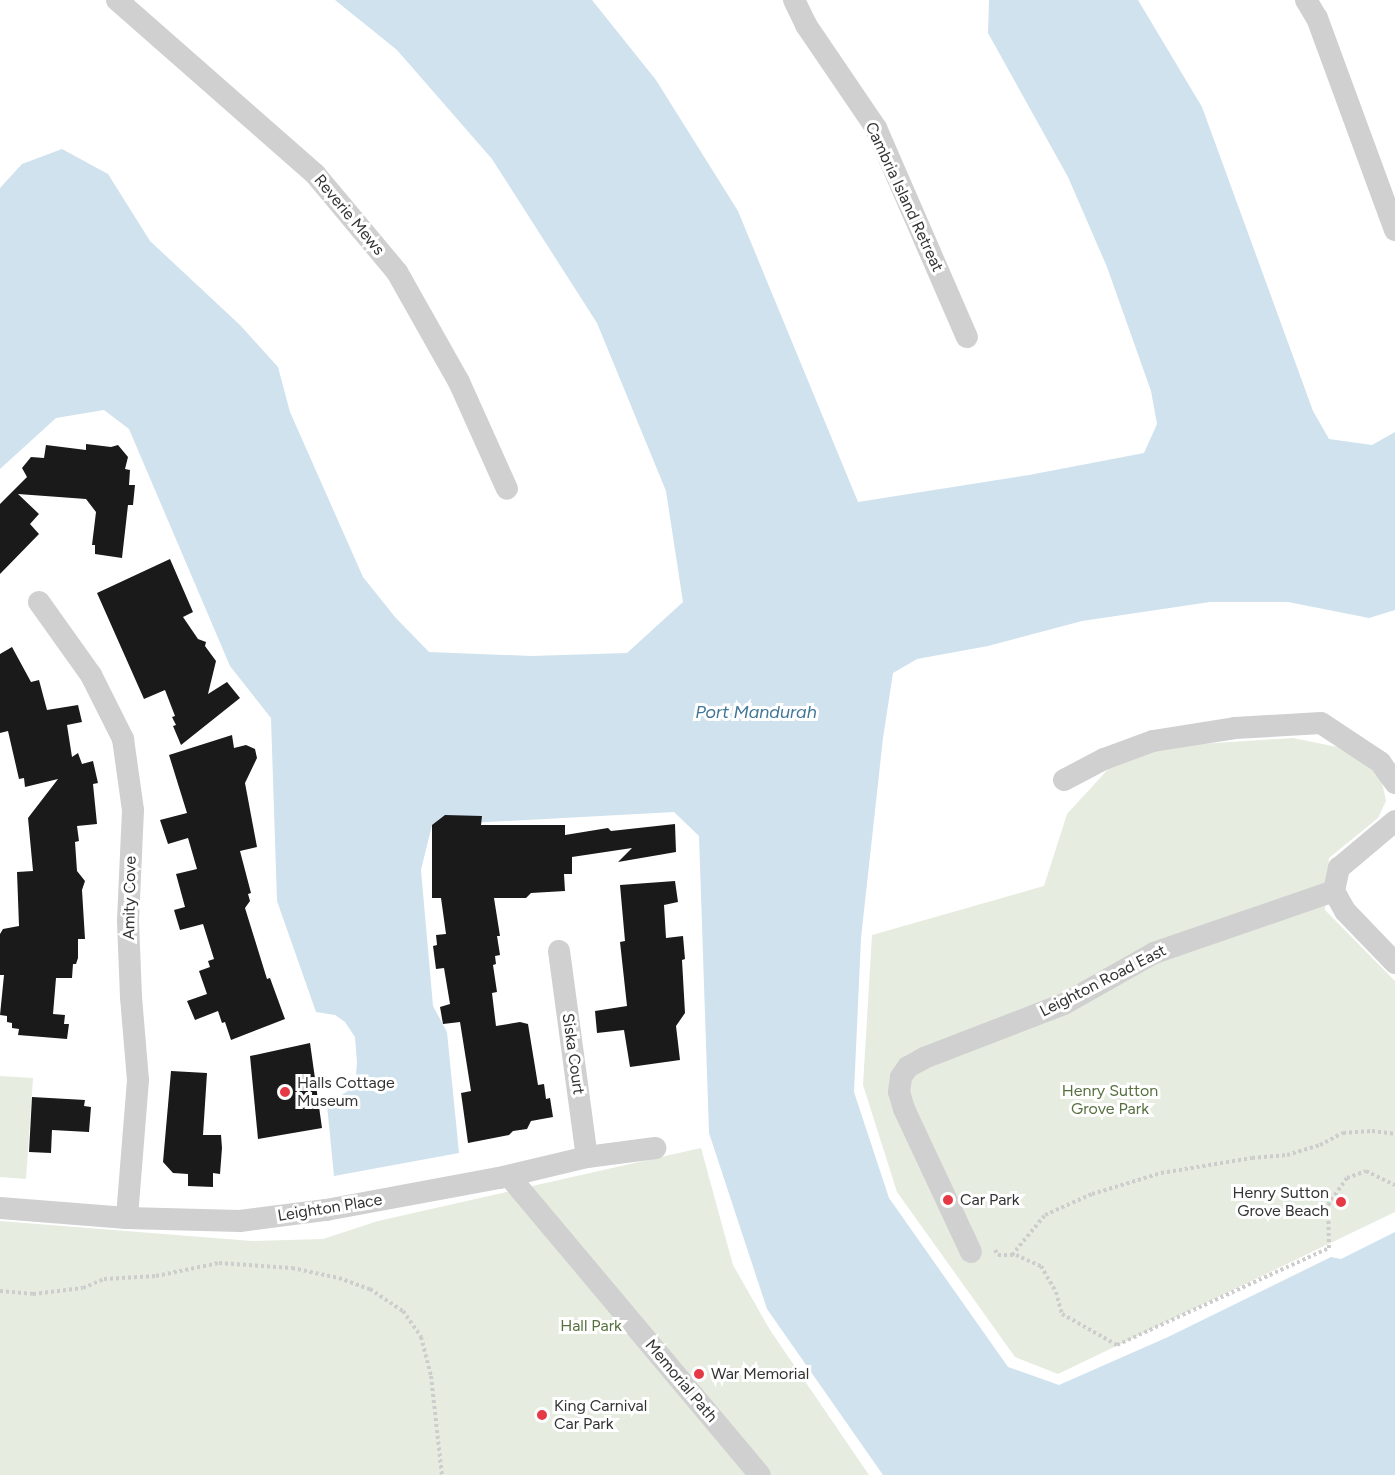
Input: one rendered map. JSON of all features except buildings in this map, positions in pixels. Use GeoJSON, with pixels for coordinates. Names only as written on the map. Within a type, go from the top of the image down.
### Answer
{"type":"FeatureCollection","features":[{"type":"Feature","properties":{"kind":"street","name":"Reverie Mews"},"geometry":{"type":"LineString","coordinates":[[117,0],[315,174],[397,272],[459,382],[507,489]]}},
{"type":"Feature","properties":{"kind":"street","name":"Cambria Island Retreat"},"geometry":{"type":"LineString","coordinates":[[794,0],[806,25],[876,128],[968,337]]}},
{"type":"Feature","properties":{"kind":"street"},"geometry":{"type":"LineString","coordinates":[[1306,0],[1317,18],[1395,230]]}},
{"type":"Feature","properties":{"kind":"street","name":"Amity Cove"},"geometry":{"type":"LineString","coordinates":[[39,602],[91,675],[123,739],[133,810],[128,922],[138,1080],[127,1218]]}},
{"type":"Feature","properties":{"kind":"street"},"geometry":{"type":"LineString","coordinates":[[1064,780],[1104,759],[1153,741],[1235,728],[1321,723],[1380,762],[1395,783]]}},
{"type":"Feature","properties":{"kind":"street"},"geometry":{"type":"LineString","coordinates":[[1395,821],[1339,868],[1334,891],[1344,911],[1395,963]]}},
{"type":"Feature","properties":{"kind":"street","name":"Leighton Road East"},"geometry":{"type":"LineString","coordinates":[[971,1252],[898,1092],[901,1077],[908,1067],[924,1058],[1064,1004],[1154,953],[1334,891]]}},
{"type":"Feature","properties":{"kind":"street","name":"Siska Court"},"geometry":{"type":"LineString","coordinates":[[559,951],[587,1157]]}},
{"type":"Feature","properties":{"kind":"street","name":"Leighton Place"},"geometry":{"type":"LineString","coordinates":[[0,1208],[127,1218],[240,1221],[326,1210],[509,1176],[587,1157],[655,1148]]}},
{"type":"Feature","properties":{"kind":"street","name":"Memorial Path"},"geometry":{"type":"LineString","coordinates":[[509,1176],[760,1475]]}},
{"type":"Feature","properties":{"kind":"path"},"geometry":{"type":"LineString","coordinates":[[1012,1256],[1045,1215],[1092,1194],[1161,1173],[1252,1158],[1287,1155],[1320,1145],[1343,1133],[1372,1131],[1395,1134]]}},
{"type":"Feature","properties":{"kind":"path"},"geometry":{"type":"LineString","coordinates":[[995,1250],[998,1255],[1012,1256],[1041,1266],[1056,1292],[1062,1314],[1081,1327],[1117,1345],[1329,1248],[1328,1204],[1347,1178],[1366,1171],[1395,1185]]}},
{"type":"Feature","properties":{"kind":"path"},"geometry":{"type":"LineString","coordinates":[[0,1291],[33,1294],[83,1288],[104,1279],[156,1276],[219,1263],[292,1268],[339,1278],[370,1289],[403,1311],[422,1337],[431,1376],[442,1475]]}},
{"type":"Feature","properties":{"kind":"green space","name":"Henry Sutton Grove Park"},"geometry":{"type":"Polygon","coordinates":[[[1293,738],[1337,747],[1367,764],[1382,782],[1386,801],[1378,818],[1329,858],[1325,910],[1395,981],[1395,1212],[1058,1374],[1015,1357],[897,1192],[863,1085],[872,935],[1044,886],[1067,814],[1111,766],[1170,746],[1293,738]]]}},
{"type":"Feature","properties":{"kind":"green space"},"geometry":{"type":"Polygon","coordinates":[[[0,1076],[33,1078],[26,1179],[0,1177],[0,1076]]]}},
{"type":"Feature","properties":{"kind":"green space","name":"Hall Park"},"geometry":{"type":"Polygon","coordinates":[[[701,1148],[733,1265],[770,1330],[869,1475],[0,1475],[0,1221],[252,1241],[323,1239],[378,1221],[701,1148]]]}},
{"type":"Feature","properties":{"kind":"water","name":"Port Mandurah"},"geometry":{"type":"Polygon","coordinates":[[[335,0],[592,0],[656,80],[738,211],[858,502],[1029,475],[1144,453],[1157,424],[1151,391],[1107,267],[1068,177],[988,33],[989,0],[1138,0],[1202,107],[1313,411],[1329,439],[1372,445],[1395,432],[1395,610],[1369,618],[1288,602],[1210,602],[1082,621],[988,646],[917,659],[893,673],[883,738],[861,938],[854,1092],[889,1198],[1008,1367],[1059,1385],[1168,1337],[1331,1257],[1341,1259],[1395,1232],[1395,1475],[883,1475],[767,1309],[709,1133],[699,836],[674,812],[432,825],[421,870],[433,1006],[447,1032],[459,1153],[334,1176],[327,1105],[355,1086],[357,1063],[355,1037],[345,1022],[335,1015],[316,1012],[277,901],[271,718],[230,666],[129,429],[104,410],[56,418],[0,469],[0,188],[22,164],[62,149],[108,174],[150,241],[240,325],[278,367],[290,412],[363,577],[395,617],[429,652],[531,656],[627,653],[683,602],[666,491],[597,323],[492,159],[397,50],[335,0]]]}},
{"type":"Feature","properties":{"kind":"place","name":"Halls Cottage Museum"},"geometry":{"type":"Point","coordinates":[285,1092]}},
{"type":"Feature","properties":{"kind":"place","name":"Car Park"},"geometry":{"type":"Point","coordinates":[948,1200]}},
{"type":"Feature","properties":{"kind":"place","name":"Henry Sutton Grove Beach"},"geometry":{"type":"Point","coordinates":[1341,1202]}},
{"type":"Feature","properties":{"kind":"place","name":"War Memorial"},"geometry":{"type":"Point","coordinates":[699,1374]}},
{"type":"Feature","properties":{"kind":"place","name":"King Carnival Car Park"},"geometry":{"type":"Point","coordinates":[542,1415]}}]}
